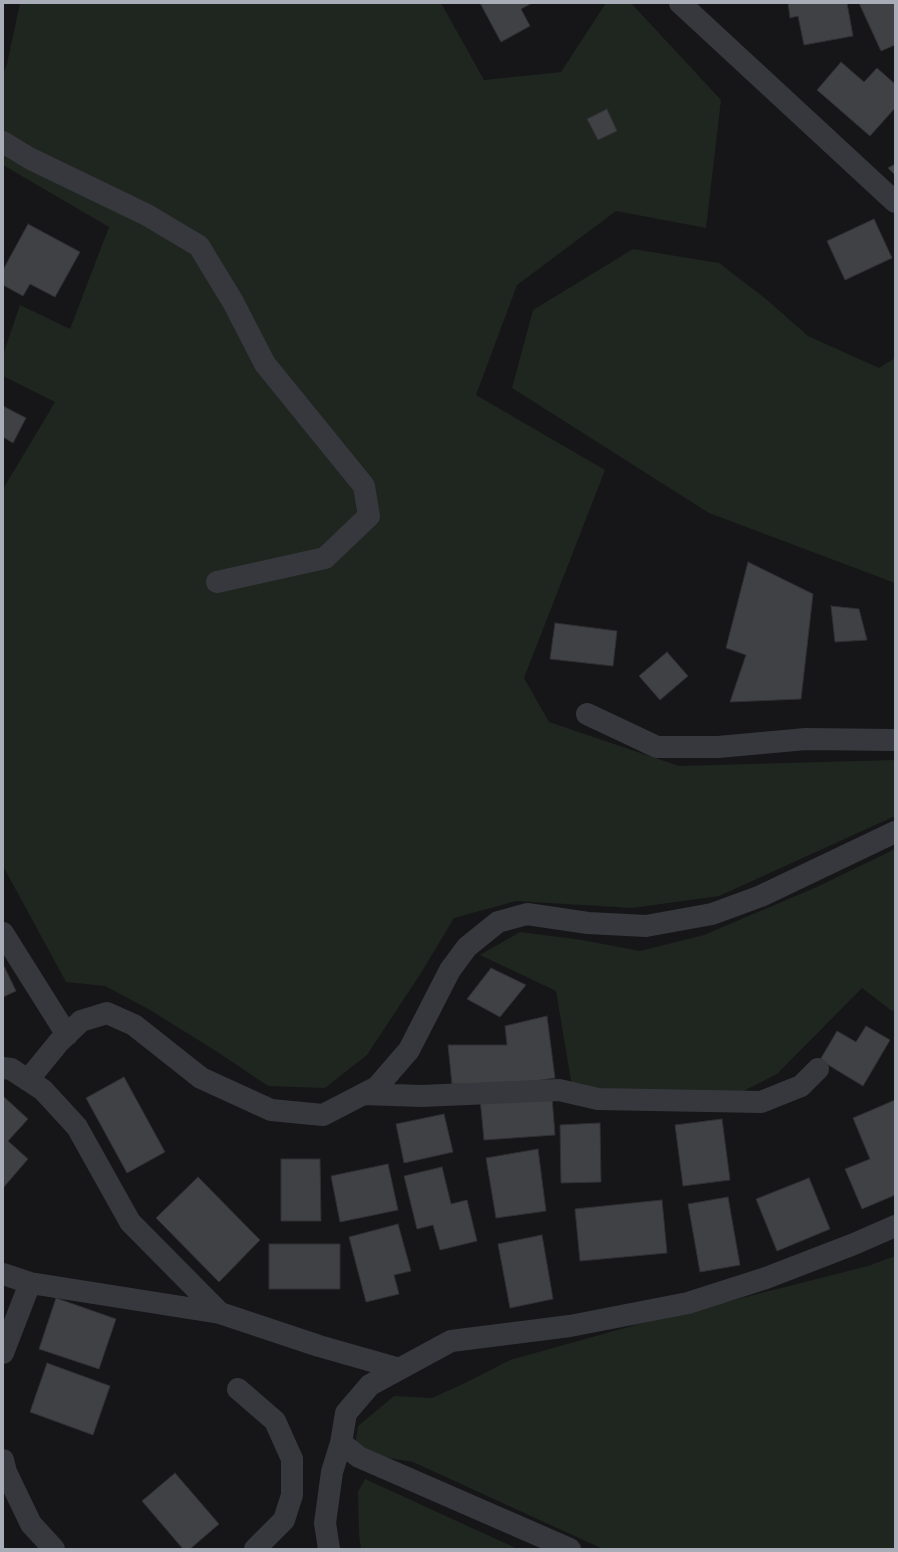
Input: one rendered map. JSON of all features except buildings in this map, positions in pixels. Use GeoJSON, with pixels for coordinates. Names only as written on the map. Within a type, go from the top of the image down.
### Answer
{"type":"FeatureCollection","features":[{"type":"Feature","properties":{"kind":"street"},"geometry":{"type":"LineString","coordinates":[[680,3],[895,202]]}},
{"type":"Feature","properties":{"kind":"street"},"geometry":{"type":"LineString","coordinates":[[3,142],[29,158],[147,215],[199,246],[233,302],[265,364],[364,486],[369,516],[325,558],[217,582]]}},
{"type":"Feature","properties":{"kind":"street"},"geometry":{"type":"LineString","coordinates":[[587,714],[657,747],[718,746],[806,740],[895,740]]}},
{"type":"Feature","properties":{"kind":"street"},"geometry":{"type":"LineString","coordinates":[[28,1080],[59,1042],[81,1021],[107,1013],[134,1025],[201,1078],[271,1110],[323,1115],[377,1087],[409,1050],[450,970],[467,947],[498,922],[527,914],[588,923],[646,926],[712,914],[761,896],[895,832]]}},
{"type":"Feature","properties":{"kind":"street"},"geometry":{"type":"LineString","coordinates":[[3,933],[67,1035]]}},
{"type":"Feature","properties":{"kind":"street"},"geometry":{"type":"LineString","coordinates":[[3,1068],[11,1069],[43,1090],[76,1127],[130,1222],[220,1313]]}},
{"type":"Feature","properties":{"kind":"street"},"geometry":{"type":"LineString","coordinates":[[363,1094],[422,1096],[559,1090],[598,1098],[761,1102],[800,1086],[818,1069]]}},
{"type":"Feature","properties":{"kind":"street"},"geometry":{"type":"LineString","coordinates":[[329,1549],[325,1523],[332,1472],[341,1443],[346,1413],[370,1385],[451,1341],[570,1326],[688,1302],[766,1278],[854,1244],[895,1226]]}},
{"type":"Feature","properties":{"kind":"street"},"geometry":{"type":"LineString","coordinates":[[3,1274],[30,1283],[220,1313],[319,1346],[400,1369]]}},
{"type":"Feature","properties":{"kind":"street"},"geometry":{"type":"LineString","coordinates":[[3,1353],[30,1283]]}},
{"type":"Feature","properties":{"kind":"street"},"geometry":{"type":"LineString","coordinates":[[238,1389],[275,1421],[292,1459],[292,1495],[284,1520],[255,1549]]}},
{"type":"Feature","properties":{"kind":"street"},"geometry":{"type":"LineString","coordinates":[[341,1443],[359,1457],[570,1549]]}},
{"type":"Feature","properties":{"kind":"street"},"geometry":{"type":"LineString","coordinates":[[3,1460],[6,1472],[31,1524],[54,1549]]}},
{"type":"Feature","properties":{"kind":"shaded area"},"geometry":{"type":"Polygon","coordinates":[[[20,3],[441,3],[484,80],[561,72],[606,3],[631,3],[721,100],[706,228],[616,211],[517,285],[476,395],[605,470],[524,678],[549,722],[679,766],[895,760],[895,816],[719,896],[632,908],[516,901],[454,918],[421,973],[367,1055],[325,1088],[268,1086],[219,1053],[150,1010],[105,986],[66,982],[3,866],[3,489],[55,402],[3,376],[3,355],[20,305],[70,329],[109,227],[3,165],[3,74],[7,64],[20,3]]]}},
{"type":"Feature","properties":{"kind":"shaded area"},"geometry":{"type":"Polygon","coordinates":[[[633,249],[719,263],[766,299],[808,336],[879,368],[895,358],[895,583],[709,513],[512,388],[533,310],[633,249]]]}},
{"type":"Feature","properties":{"kind":"shaded area"},"geometry":{"type":"Polygon","coordinates":[[[895,849],[895,1010],[892,1011],[862,988],[777,1074],[716,1105],[575,1104],[556,991],[480,955],[520,932],[582,940],[640,951],[704,935],[819,886],[895,849]]]}},
{"type":"Feature","properties":{"kind":"shaded area"},"geometry":{"type":"Polygon","coordinates":[[[895,1256],[895,1549],[603,1549],[413,1462],[354,1452],[358,1426],[394,1396],[432,1398],[510,1360],[639,1324],[868,1266],[895,1256]]]}},
{"type":"Feature","properties":{"kind":"shaded area"},"geometry":{"type":"Polygon","coordinates":[[[365,1479],[518,1549],[361,1549],[359,1534],[358,1492],[365,1479]]]}}]}
